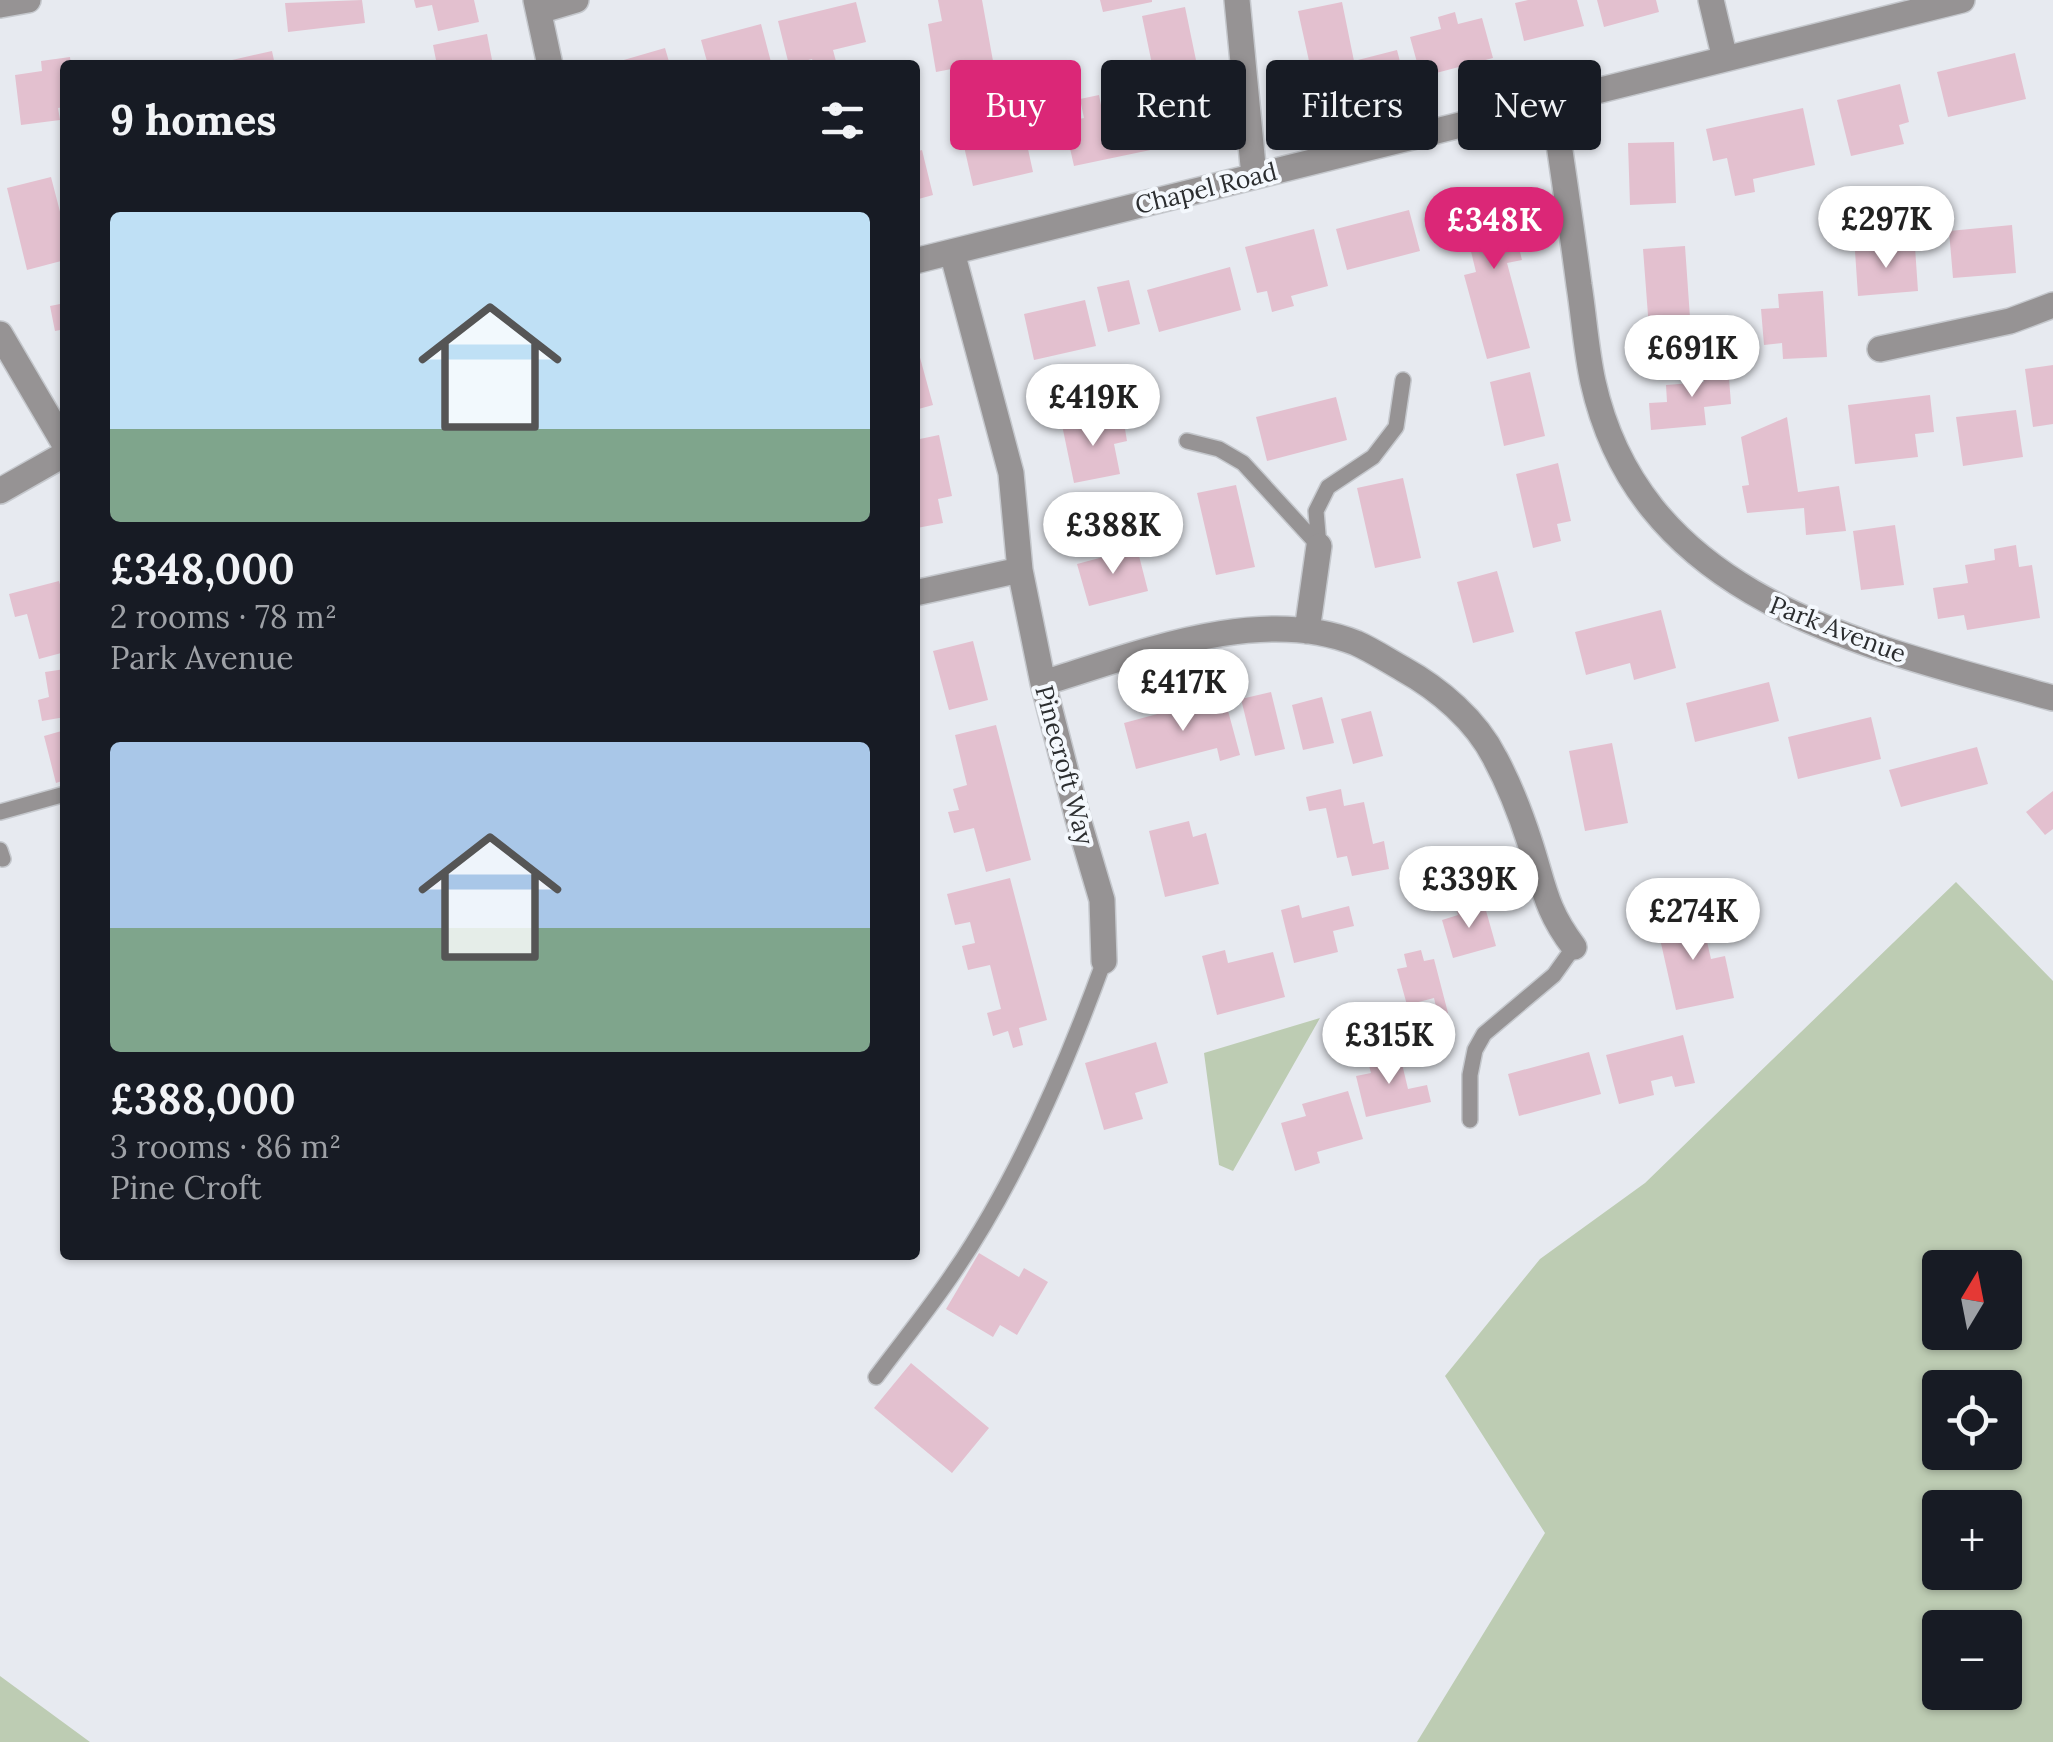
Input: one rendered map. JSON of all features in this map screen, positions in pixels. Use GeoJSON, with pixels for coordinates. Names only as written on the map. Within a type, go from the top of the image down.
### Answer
{"type":"FeatureCollection","features":[{"type":"Feature","properties":{"kind":"street"},"geometry":{"type":"LineString","coordinates":[[0,5],[28,0]]}},
{"type":"Feature","properties":{"kind":"street"},"geometry":{"type":"LineString","coordinates":[[549,60],[537,6],[576,0]]}},
{"type":"Feature","properties":{"kind":"street"},"geometry":{"type":"LineString","coordinates":[[1237,0],[1254,176]]}},
{"type":"Feature","properties":{"kind":"street"},"geometry":{"type":"LineString","coordinates":[[1712,0],[1725,59]]}},
{"type":"Feature","properties":{"kind":"street","name":"Chapel Road"},"geometry":{"type":"LineString","coordinates":[[1601,91],[1962,0]]}},
{"type":"Feature","properties":{"kind":"street","name":"Chapel Road"},"geometry":{"type":"LineString","coordinates":[[920,260],[1458,127]]}},
{"type":"Feature","properties":{"kind":"street","name":"Park Avenue"},"geometry":{"type":"LineString","coordinates":[[1560,150],[1594,383],[1610,436],[1638,490],[1697,554],[1743,590],[1800,618],[1889,652],[2053,698]]}},
{"type":"Feature","properties":{"kind":"street","name":"Pinecroft Way"},"geometry":{"type":"LineString","coordinates":[[952,252],[1010,472],[1020,570],[1043,683],[1102,900],[1104,962]]}},
{"type":"Feature","properties":{"kind":"street"},"geometry":{"type":"LineString","coordinates":[[1880,349],[2010,322],[2053,305]]}},
{"type":"Feature","properties":{"kind":"street"},"geometry":{"type":"LineString","coordinates":[[0,334],[60,436]]}},
{"type":"Feature","properties":{"kind":"street"},"geometry":{"type":"LineString","coordinates":[[0,491],[60,457]]}},
{"type":"Feature","properties":{"kind":"street"},"geometry":{"type":"LineString","coordinates":[[1307,631],[1319,546]]}},
{"type":"Feature","properties":{"kind":"street"},"geometry":{"type":"LineString","coordinates":[[920,592],[1020,570]]}},
{"type":"Feature","properties":{"kind":"street"},"geometry":{"type":"LineString","coordinates":[[1043,683],[1189,639],[1262,629],[1307,631],[1355,642],[1446,698],[1495,756],[1530,842],[1553,921],[1574,947]]}},
{"type":"Feature","properties":{"kind":"lane"},"geometry":{"type":"LineString","coordinates":[[1319,546],[1316,511],[1328,487],[1372,457],[1396,427],[1403,380]]}},
{"type":"Feature","properties":{"kind":"lane"},"geometry":{"type":"LineString","coordinates":[[1187,442],[1219,449],[1242,462],[1319,546]]}},
{"type":"Feature","properties":{"kind":"lane"},"geometry":{"type":"LineString","coordinates":[[0,812],[60,795]]}},
{"type":"Feature","properties":{"kind":"lane"},"geometry":{"type":"LineString","coordinates":[[1470,1120],[1470,1075],[1475,1050],[1484,1034],[1554,975],[1574,947]]}},
{"type":"Feature","properties":{"kind":"lane"},"geometry":{"type":"LineString","coordinates":[[876,1377],[955,1271],[1006,1182],[1078,1032],[1104,962]]}},
{"type":"Feature","properties":{"kind":"green space"},"geometry":{"type":"Polygon","coordinates":[[[1956,882],[2053,981],[2053,1742],[1417,1742],[1545,1533],[1445,1376],[1540,1259],[1645,1183],[1956,882]]]}},
{"type":"Feature","properties":{"kind":"green space"},"geometry":{"type":"Polygon","coordinates":[[[1320,1018],[1233,1171],[1219,1165],[1204,1053],[1320,1018]]]}},
{"type":"Feature","properties":{"kind":"green space"},"geometry":{"type":"Polygon","coordinates":[[[0,1676],[90,1742],[0,1742],[0,1676]]]}},
{"type":"Feature","properties":{"kind":"building"},"geometry":{"type":"Polygon","coordinates":[[[362,0],[365,23],[288,32],[285,3],[362,0]]]}},
{"type":"Feature","properties":{"kind":"building"},"geometry":{"type":"Polygon","coordinates":[[[414,0],[474,0],[479,22],[438,31],[432,5],[416,8],[414,0]]]}},
{"type":"Feature","properties":{"kind":"building"},"geometry":{"type":"Polygon","coordinates":[[[938,0],[982,0],[993,60],[950,60],[950,69],[936,72],[928,24],[942,21],[938,0]]]}},
{"type":"Feature","properties":{"kind":"building"},"geometry":{"type":"Polygon","coordinates":[[[1100,0],[1152,0],[1152,2],[1103,12],[1100,0]]]}},
{"type":"Feature","properties":{"kind":"building"},"geometry":{"type":"Polygon","coordinates":[[[1577,0],[1584,26],[1524,41],[1515,3],[1577,0]]]}},
{"type":"Feature","properties":{"kind":"building"},"geometry":{"type":"Polygon","coordinates":[[[1597,0],[1656,0],[1659,12],[1604,27],[1597,0]]]}},
{"type":"Feature","properties":{"kind":"building"},"geometry":{"type":"Polygon","coordinates":[[[856,2],[866,42],[833,50],[836,60],[788,60],[778,21],[856,2]]]}},
{"type":"Feature","properties":{"kind":"building"},"geometry":{"type":"Polygon","coordinates":[[[1342,2],[1354,60],[1309,60],[1298,11],[1342,2]]]}},
{"type":"Feature","properties":{"kind":"building"},"geometry":{"type":"Polygon","coordinates":[[[1185,7],[1196,60],[1151,60],[1142,16],[1185,7]]]}},
{"type":"Feature","properties":{"kind":"building"},"geometry":{"type":"Polygon","coordinates":[[[1455,12],[1458,24],[1482,18],[1493,58],[1458,60],[1458,67],[1438,73],[1438,60],[1416,60],[1410,37],[1441,29],[1438,17],[1455,12]]]}},
{"type":"Feature","properties":{"kind":"building"},"geometry":{"type":"Polygon","coordinates":[[[761,24],[770,60],[707,60],[701,40],[761,24]]]}},
{"type":"Feature","properties":{"kind":"building"},"geometry":{"type":"Polygon","coordinates":[[[487,34],[492,60],[436,60],[433,45],[487,34]]]}},
{"type":"Feature","properties":{"kind":"building"},"geometry":{"type":"Polygon","coordinates":[[[665,48],[669,60],[624,60],[665,48]]]}},
{"type":"Feature","properties":{"kind":"building"},"geometry":{"type":"Polygon","coordinates":[[[1397,50],[1400,60],[1358,60],[1397,50]]]}},
{"type":"Feature","properties":{"kind":"building"},"geometry":{"type":"Polygon","coordinates":[[[272,51],[274,60],[232,60],[272,51]]]}},
{"type":"Feature","properties":{"kind":"building"},"geometry":{"type":"Polygon","coordinates":[[[2015,53],[2026,99],[1948,117],[1937,72],[2015,53]]]}},
{"type":"Feature","properties":{"kind":"building"},"geometry":{"type":"Polygon","coordinates":[[[70,57],[60,60],[60,120],[21,125],[15,75],[42,71],[41,61],[70,57]]]}},
{"type":"Feature","properties":{"kind":"building"},"geometry":{"type":"Polygon","coordinates":[[[1900,84],[1909,122],[1899,125],[1904,144],[1851,156],[1837,100],[1900,84]]]}},
{"type":"Feature","properties":{"kind":"building"},"geometry":{"type":"Polygon","coordinates":[[[1099,95],[1101,150],[1150,150],[1074,166],[1070,150],[1081,150],[1081,99],[1099,95]]]}},
{"type":"Feature","properties":{"kind":"building"},"geometry":{"type":"Polygon","coordinates":[[[1803,108],[1815,165],[1753,179],[1755,192],[1735,196],[1727,158],[1713,161],[1706,129],[1803,108]]]}},
{"type":"Feature","properties":{"kind":"building"},"geometry":{"type":"Polygon","coordinates":[[[1674,142],[1676,203],[1630,205],[1628,143],[1674,142]]]}},
{"type":"Feature","properties":{"kind":"building"},"geometry":{"type":"Polygon","coordinates":[[[965,150],[1028,150],[1033,172],[973,186],[965,150]]]}},
{"type":"Feature","properties":{"kind":"building"},"geometry":{"type":"Polygon","coordinates":[[[920,151],[933,195],[920,199],[920,151]]]}},
{"type":"Feature","properties":{"kind":"building"},"geometry":{"type":"Polygon","coordinates":[[[51,177],[60,212],[60,261],[27,270],[7,188],[51,177]]]}},
{"type":"Feature","properties":{"kind":"building"},"geometry":{"type":"Polygon","coordinates":[[[1504,187],[1522,260],[1507,263],[1530,348],[1487,359],[1464,275],[1476,272],[1458,198],[1504,187]]]}},
{"type":"Feature","properties":{"kind":"building"},"geometry":{"type":"Polygon","coordinates":[[[1409,210],[1420,251],[1347,270],[1336,229],[1409,210]]]}},
{"type":"Feature","properties":{"kind":"building"},"geometry":{"type":"Polygon","coordinates":[[[2012,225],[2016,273],[1953,278],[1949,231],[2012,225]]]}},
{"type":"Feature","properties":{"kind":"building"},"geometry":{"type":"Polygon","coordinates":[[[1314,229],[1328,286],[1291,296],[1294,306],[1272,312],[1267,291],[1257,293],[1245,247],[1314,229]]]}},
{"type":"Feature","properties":{"kind":"building"},"geometry":{"type":"Polygon","coordinates":[[[1685,246],[1691,332],[1680,333],[1681,353],[1651,355],[1643,249],[1685,246]]]}},
{"type":"Feature","properties":{"kind":"building"},"geometry":{"type":"Polygon","coordinates":[[[1915,247],[1918,291],[1858,296],[1855,251],[1915,247]]]}},
{"type":"Feature","properties":{"kind":"building"},"geometry":{"type":"Polygon","coordinates":[[[1230,267],[1241,310],[1159,332],[1147,290],[1230,267]]]}},
{"type":"Feature","properties":{"kind":"building"},"geometry":{"type":"Polygon","coordinates":[[[1129,280],[1140,324],[1108,332],[1097,287],[1129,280]]]}},
{"type":"Feature","properties":{"kind":"building"},"geometry":{"type":"Polygon","coordinates":[[[1823,291],[1827,357],[1783,359],[1782,343],[1764,345],[1761,309],[1779,308],[1778,294],[1823,291]]]}},
{"type":"Feature","properties":{"kind":"building"},"geometry":{"type":"Polygon","coordinates":[[[1085,300],[1096,346],[1034,360],[1024,314],[1085,300]]]}},
{"type":"Feature","properties":{"kind":"building"},"geometry":{"type":"Polygon","coordinates":[[[60,304],[60,330],[55,331],[50,306],[60,304]]]}},
{"type":"Feature","properties":{"kind":"building"},"geometry":{"type":"Polygon","coordinates":[[[920,358],[933,405],[920,409],[920,358]]]}},
{"type":"Feature","properties":{"kind":"building"},"geometry":{"type":"Polygon","coordinates":[[[1728,365],[1731,404],[1704,407],[1706,425],[1651,430],[1649,403],[1667,402],[1666,385],[1704,382],[1703,367],[1728,365]]]}},
{"type":"Feature","properties":{"kind":"building"},"geometry":{"type":"Polygon","coordinates":[[[2053,365],[2053,424],[2033,427],[2025,369],[2053,365]]]}},
{"type":"Feature","properties":{"kind":"building"},"geometry":{"type":"Polygon","coordinates":[[[1530,372],[1545,436],[1504,446],[1490,382],[1530,372]]]}},
{"type":"Feature","properties":{"kind":"building"},"geometry":{"type":"Polygon","coordinates":[[[1930,395],[1934,432],[1915,434],[1918,457],[1855,464],[1848,405],[1930,395]]]}},
{"type":"Feature","properties":{"kind":"building"},"geometry":{"type":"Polygon","coordinates":[[[1336,397],[1347,440],[1267,461],[1256,417],[1336,397]]]}},
{"type":"Feature","properties":{"kind":"building"},"geometry":{"type":"Polygon","coordinates":[[[2016,410],[2023,457],[1963,466],[1956,417],[2016,410]]]}},
{"type":"Feature","properties":{"kind":"building"},"geometry":{"type":"Polygon","coordinates":[[[1104,417],[1106,427],[1124,423],[1127,441],[1114,444],[1120,474],[1074,483],[1062,425],[1104,417]]]}},
{"type":"Feature","properties":{"kind":"building"},"geometry":{"type":"Polygon","coordinates":[[[1787,417],[1798,492],[1839,486],[1846,531],[1806,535],[1804,508],[1747,513],[1742,486],[1749,485],[1741,437],[1787,417]]]}},
{"type":"Feature","properties":{"kind":"building"},"geometry":{"type":"Polygon","coordinates":[[[939,435],[952,496],[938,499],[943,523],[920,527],[920,439],[939,435]]]}},
{"type":"Feature","properties":{"kind":"building"},"geometry":{"type":"Polygon","coordinates":[[[1558,463],[1571,521],[1557,524],[1561,541],[1533,548],[1516,474],[1558,463]]]}},
{"type":"Feature","properties":{"kind":"building"},"geometry":{"type":"Polygon","coordinates":[[[1403,478],[1421,558],[1375,568],[1357,488],[1403,478]]]}},
{"type":"Feature","properties":{"kind":"building"},"geometry":{"type":"Polygon","coordinates":[[[1236,485],[1255,567],[1216,575],[1197,493],[1236,485]]]}},
{"type":"Feature","properties":{"kind":"building"},"geometry":{"type":"Polygon","coordinates":[[[1895,525],[1904,585],[1861,590],[1853,531],[1895,525]]]}},
{"type":"Feature","properties":{"kind":"building"},"geometry":{"type":"Polygon","coordinates":[[[2016,545],[2019,567],[2032,565],[2040,618],[1967,630],[1964,615],[1938,619],[1933,588],[1968,583],[1965,565],[1995,560],[1994,549],[2016,545]]]}},
{"type":"Feature","properties":{"kind":"building"},"geometry":{"type":"Polygon","coordinates":[[[1137,548],[1148,591],[1089,606],[1077,564],[1137,548]]]}},
{"type":"Feature","properties":{"kind":"building"},"geometry":{"type":"Polygon","coordinates":[[[1497,571],[1514,632],[1473,643],[1457,582],[1497,571]]]}},
{"type":"Feature","properties":{"kind":"building"},"geometry":{"type":"Polygon","coordinates":[[[59,581],[60,653],[39,659],[27,614],[15,617],[9,594],[59,581]]]}},
{"type":"Feature","properties":{"kind":"building"},"geometry":{"type":"Polygon","coordinates":[[[1661,610],[1676,668],[1634,680],[1630,663],[1586,675],[1575,632],[1661,610]]]}},
{"type":"Feature","properties":{"kind":"building"},"geometry":{"type":"Polygon","coordinates":[[[973,641],[988,700],[949,710],[933,651],[973,641]]]}},
{"type":"Feature","properties":{"kind":"building"},"geometry":{"type":"Polygon","coordinates":[[[60,670],[60,718],[42,721],[38,700],[49,697],[45,672],[60,670]]]}},
{"type":"Feature","properties":{"kind":"building"},"geometry":{"type":"Polygon","coordinates":[[[1769,682],[1779,721],[1695,742],[1686,703],[1769,682]]]}},
{"type":"Feature","properties":{"kind":"building"},"geometry":{"type":"Polygon","coordinates":[[[1271,692],[1285,749],[1255,756],[1241,699],[1271,692]]]}},
{"type":"Feature","properties":{"kind":"building"},"geometry":{"type":"Polygon","coordinates":[[[1224,696],[1240,755],[1220,761],[1217,748],[1136,769],[1124,723],[1224,696]]]}},
{"type":"Feature","properties":{"kind":"building"},"geometry":{"type":"Polygon","coordinates":[[[1322,697],[1334,743],[1303,750],[1292,705],[1322,697]]]}},
{"type":"Feature","properties":{"kind":"building"},"geometry":{"type":"Polygon","coordinates":[[[1371,711],[1383,756],[1353,764],[1341,719],[1371,711]]]}},
{"type":"Feature","properties":{"kind":"building"},"geometry":{"type":"Polygon","coordinates":[[[1871,717],[1881,759],[1798,779],[1788,737],[1871,717]]]}},
{"type":"Feature","properties":{"kind":"building"},"geometry":{"type":"Polygon","coordinates":[[[996,725],[1031,860],[986,872],[974,828],[954,833],[948,812],[959,810],[953,789],[967,785],[955,735],[996,725]]]}},
{"type":"Feature","properties":{"kind":"building"},"geometry":{"type":"Polygon","coordinates":[[[60,731],[60,782],[56,783],[44,736],[60,731]]]}},
{"type":"Feature","properties":{"kind":"building"},"geometry":{"type":"Polygon","coordinates":[[[1612,743],[1628,823],[1585,831],[1569,751],[1612,743]]]}},
{"type":"Feature","properties":{"kind":"building"},"geometry":{"type":"Polygon","coordinates":[[[1977,747],[1988,784],[1901,807],[1889,770],[1977,747]]]}},
{"type":"Feature","properties":{"kind":"building"},"geometry":{"type":"Polygon","coordinates":[[[1341,789],[1344,806],[1364,802],[1373,844],[1384,841],[1389,869],[1352,876],[1347,856],[1337,858],[1326,808],[1309,811],[1306,797],[1341,789]]]}},
{"type":"Feature","properties":{"kind":"building"},"geometry":{"type":"Polygon","coordinates":[[[2053,791],[2053,829],[2045,835],[2026,812],[2053,791]]]}},
{"type":"Feature","properties":{"kind":"building"},"geometry":{"type":"Polygon","coordinates":[[[1189,821],[1193,837],[1206,833],[1219,884],[1165,897],[1149,831],[1189,821]]]}},
{"type":"Feature","properties":{"kind":"building"},"geometry":{"type":"Polygon","coordinates":[[[1010,878],[1047,1020],[1019,1028],[1023,1045],[1013,1048],[1008,1031],[993,1036],[987,1013],[1001,1009],[990,965],[968,970],[962,946],[975,943],[970,922],[955,925],[947,894],[1010,878]]]}},
{"type":"Feature","properties":{"kind":"building"},"geometry":{"type":"Polygon","coordinates":[[[1469,901],[1472,911],[1485,907],[1496,946],[1453,958],[1442,920],[1458,915],[1455,905],[1469,901]]]}},
{"type":"Feature","properties":{"kind":"building"},"geometry":{"type":"Polygon","coordinates":[[[1299,905],[1302,918],[1349,906],[1354,926],[1333,931],[1338,952],[1294,963],[1281,910],[1299,905]]]}},
{"type":"Feature","properties":{"kind":"building"},"geometry":{"type":"Polygon","coordinates":[[[1700,911],[1711,959],[1725,956],[1734,998],[1676,1010],[1656,921],[1700,911]]]}},
{"type":"Feature","properties":{"kind":"building"},"geometry":{"type":"Polygon","coordinates":[[[1225,950],[1228,963],[1273,952],[1285,997],[1217,1015],[1202,956],[1225,950]]]}},
{"type":"Feature","properties":{"kind":"building"},"geometry":{"type":"Polygon","coordinates":[[[1421,950],[1424,961],[1434,959],[1448,1013],[1438,1016],[1434,998],[1407,1005],[1397,969],[1407,967],[1404,954],[1421,950]]]}},
{"type":"Feature","properties":{"kind":"building"},"geometry":{"type":"Polygon","coordinates":[[[1683,1035],[1695,1083],[1675,1087],[1672,1076],[1651,1081],[1654,1095],[1619,1104],[1606,1055],[1683,1035]]]}},
{"type":"Feature","properties":{"kind":"building"},"geometry":{"type":"Polygon","coordinates":[[[1156,1042],[1168,1083],[1135,1093],[1143,1119],[1104,1130],[1085,1063],[1156,1042]]]}},
{"type":"Feature","properties":{"kind":"building"},"geometry":{"type":"Polygon","coordinates":[[[1399,1051],[1408,1089],[1427,1085],[1431,1102],[1366,1117],[1356,1076],[1371,1073],[1367,1058],[1399,1051]]]}},
{"type":"Feature","properties":{"kind":"building"},"geometry":{"type":"Polygon","coordinates":[[[1589,1052],[1601,1094],[1519,1116],[1508,1074],[1589,1052]]]}},
{"type":"Feature","properties":{"kind":"building"},"geometry":{"type":"Polygon","coordinates":[[[1348,1091],[1363,1139],[1317,1152],[1320,1163],[1295,1171],[1281,1123],[1306,1116],[1302,1104],[1348,1091]]]}},
{"type":"Feature","properties":{"kind":"building"},"geometry":{"type":"Polygon","coordinates":[[[979,1253],[1019,1277],[1024,1268],[1048,1282],[1017,1335],[1000,1325],[993,1337],[946,1309],[979,1253]]]}},
{"type":"Feature","properties":{"kind":"building"},"geometry":{"type":"Polygon","coordinates":[[[911,1363],[989,1428],[952,1473],[874,1408],[911,1363]]]}}]}
